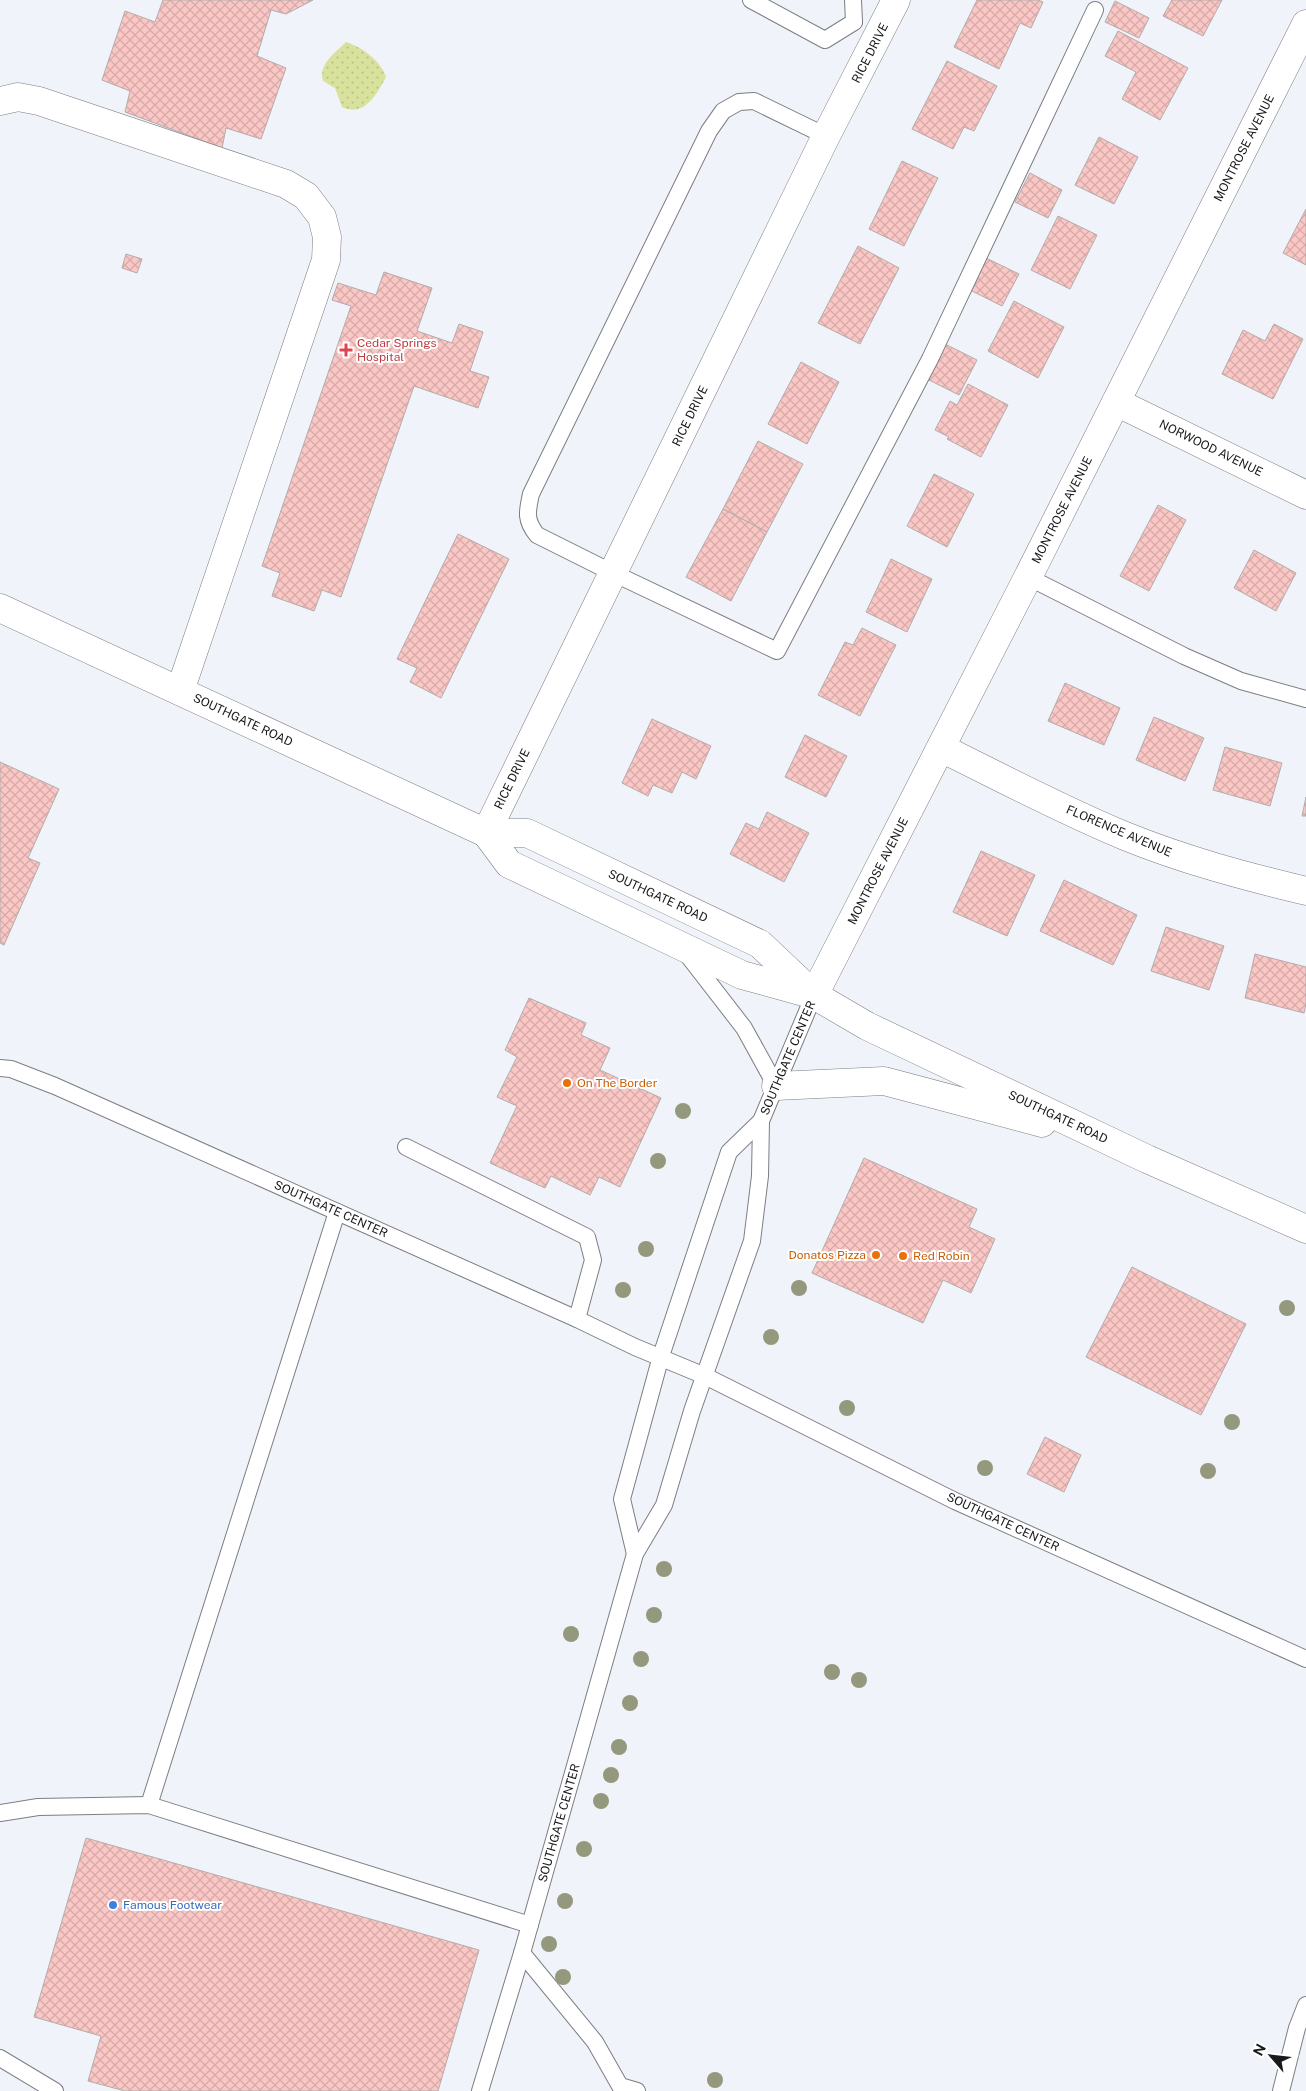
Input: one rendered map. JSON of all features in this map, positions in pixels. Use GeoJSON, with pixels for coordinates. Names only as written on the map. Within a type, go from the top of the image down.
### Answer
{"type":"FeatureCollection","features":[{"type":"Feature","properties":{"kind":"street","name":"RICE DRIVE"},"geometry":{"type":"LineString","coordinates":[[486,832],[826,136],[896,0]]}},
{"type":"Feature","properties":{"kind":"street","name":"MONTROSE AVENUE"},"geometry":{"type":"LineString","coordinates":[[814,995],[1028,577],[1306,24]]}},
{"type":"Feature","properties":{"kind":"street"},"geometry":{"type":"LineString","coordinates":[[0,101],[18,97],[39,101],[286,184],[306,196],[322,217],[328,236],[326,260],[180,691]]}},
{"type":"Feature","properties":{"kind":"street","name":"NORWOOD AVENUE"},"geometry":{"type":"LineString","coordinates":[[1116,402],[1306,495]]}},
{"type":"Feature","properties":{"kind":"street","name":"SOUTHGATE ROAD"},"geometry":{"type":"LineString","coordinates":[[0,608],[486,832],[527,833],[760,944],[814,995],[867,1026],[1106,1140],[1306,1229]]}},
{"type":"Feature","properties":{"kind":"street","name":"FLORENCE AVENUE"},"geometry":{"type":"LineString","coordinates":[[941,748],[1125,836],[1225,871],[1306,891]]}},
{"type":"Feature","properties":{"kind":"street","name":"SOUTHGATE ROAD"},"geometry":{"type":"LineString","coordinates":[[486,832],[509,864],[742,975],[814,995]]}},
{"type":"Feature","properties":{"kind":"street"},"geometry":{"type":"LineString","coordinates":[[776,1086],[884,1081],[1106,1140]]}},
{"type":"Feature","properties":{"kind":"lane"},"geometry":{"type":"LineString","coordinates":[[750,0],[825,40],[854,22]]}},
{"type":"Feature","properties":{"kind":"lane"},"geometry":{"type":"LineString","coordinates":[[853,0],[854,22]]}},
{"type":"Feature","properties":{"kind":"lane"},"geometry":{"type":"LineString","coordinates":[[826,136],[754,100],[739,102],[723,111],[709,131],[531,494],[527,512],[530,525],[537,535],[777,651],[930,359],[1094,10]]}},
{"type":"Feature","properties":{"kind":"lane"},"geometry":{"type":"LineString","coordinates":[[854,22],[879,35]]}},
{"type":"Feature","properties":{"kind":"lane"},"geometry":{"type":"LineString","coordinates":[[1028,577],[1184,656],[1241,681],[1306,699]]}},
{"type":"Feature","properties":{"kind":"lane"},"geometry":{"type":"LineString","coordinates":[[680,946],[744,1028],[776,1086]]}},
{"type":"Feature","properties":{"kind":"lane","name":"SOUTHGATE CENTER"},"geometry":{"type":"LineString","coordinates":[[480,2091],[522,1953],[635,1554],[664,1505],[705,1376],[752,1241],[760,1176],[761,1121],[814,995]]}},
{"type":"Feature","properties":{"kind":"lane","name":"SOUTHGATE CENTER"},"geometry":{"type":"LineString","coordinates":[[0,1068],[11,1069],[55,1086],[578,1319],[635,1347],[661,1356],[705,1376],[955,1501],[1306,1659]]}},
{"type":"Feature","properties":{"kind":"lane","name":"SOUTHGATE CENTER"},"geometry":{"type":"LineString","coordinates":[[635,1554],[622,1499],[661,1356],[729,1152],[761,1121]]}},
{"type":"Feature","properties":{"kind":"lane"},"geometry":{"type":"LineString","coordinates":[[406,1147],[587,1237],[592,1260],[578,1319]]}},
{"type":"Feature","properties":{"kind":"lane"},"geometry":{"type":"LineString","coordinates":[[149,1805],[337,1212]]}},
{"type":"Feature","properties":{"kind":"lane"},"geometry":{"type":"LineString","coordinates":[[0,1813],[38,1807],[149,1805],[530,1925]]}},
{"type":"Feature","properties":{"kind":"lane"},"geometry":{"type":"LineString","coordinates":[[522,1953],[596,2042],[620,2086],[637,2091]]}},
{"type":"Feature","properties":{"kind":"lane"},"geometry":{"type":"LineString","coordinates":[[1281,2091],[1297,2028],[1306,2005]]}},
{"type":"Feature","properties":{"kind":"lane"},"geometry":{"type":"LineString","coordinates":[[0,2058],[55,2091]]}},
{"type":"Feature","properties":{"kind":"green space"},"geometry":{"type":"Polygon","coordinates":[[[346,42],[370,55],[380,65],[386,77],[369,103],[363,107],[350,110],[342,107],[335,88],[323,81],[322,75],[328,59],[346,42]]]}},
{"type":"Feature","properties":{"kind":"building"},"geometry":{"type":"Polygon","coordinates":[[[163,0],[313,0],[286,14],[271,10],[257,56],[286,68],[261,139],[226,128],[222,148],[125,112],[130,91],[102,80],[125,11],[155,22],[163,0]]]}},
{"type":"Feature","properties":{"kind":"building"},"geometry":{"type":"Polygon","coordinates":[[[977,0],[1038,0],[1043,2],[1031,28],[1020,23],[999,69],[954,47],[977,0]]]}},
{"type":"Feature","properties":{"kind":"building"},"geometry":{"type":"Polygon","coordinates":[[[1172,0],[1222,0],[1203,36],[1163,16],[1172,0]]]}},
{"type":"Feature","properties":{"kind":"building"},"geometry":{"type":"Polygon","coordinates":[[[1115,1],[1149,18],[1139,38],[1105,22],[1115,1]]]}},
{"type":"Feature","properties":{"kind":"building"},"geometry":{"type":"Polygon","coordinates":[[[1118,31],[1188,68],[1160,120],[1122,99],[1136,72],[1105,56],[1118,31]]]}},
{"type":"Feature","properties":{"kind":"building"},"geometry":{"type":"Polygon","coordinates":[[[947,61],[997,86],[974,131],[964,127],[953,149],[912,129],[947,61]]]}},
{"type":"Feature","properties":{"kind":"building"},"geometry":{"type":"Polygon","coordinates":[[[1099,137],[1138,157],[1114,204],[1075,185],[1099,137]]]}},
{"type":"Feature","properties":{"kind":"building"},"geometry":{"type":"Polygon","coordinates":[[[902,161],[938,178],[904,246],[869,229],[902,161]]]}},
{"type":"Feature","properties":{"kind":"building"},"geometry":{"type":"Polygon","coordinates":[[[1030,173],[1062,190],[1048,218],[1015,202],[1030,173]]]}},
{"type":"Feature","properties":{"kind":"building"},"geometry":{"type":"Polygon","coordinates":[[[1306,209],[1306,265],[1283,253],[1306,209]]]}},
{"type":"Feature","properties":{"kind":"building"},"geometry":{"type":"Polygon","coordinates":[[[1058,216],[1097,235],[1070,289],[1031,270],[1058,216]]]}},
{"type":"Feature","properties":{"kind":"building"},"geometry":{"type":"Polygon","coordinates":[[[858,246],[899,268],[860,344],[818,323],[858,246]]]}},
{"type":"Feature","properties":{"kind":"building"},"geometry":{"type":"Polygon","coordinates":[[[126,254],[142,259],[137,273],[122,268],[126,254]]]}},
{"type":"Feature","properties":{"kind":"building"},"geometry":{"type":"Polygon","coordinates":[[[984,257],[1019,274],[1002,306],[968,289],[984,257]]]}},
{"type":"Feature","properties":{"kind":"building"},"geometry":{"type":"Polygon","coordinates":[[[384,272],[432,288],[417,331],[452,343],[459,324],[483,332],[470,371],[489,377],[478,408],[414,386],[341,597],[322,590],[314,611],[272,596],[280,573],[262,566],[351,306],[332,300],[338,283],[376,295],[384,272]]]}},
{"type":"Feature","properties":{"kind":"building"},"geometry":{"type":"Polygon","coordinates":[[[1014,301],[1064,327],[1038,378],[988,351],[1014,301]]]}},
{"type":"Feature","properties":{"kind":"building"},"geometry":{"type":"Polygon","coordinates":[[[1274,324],[1303,339],[1273,399],[1222,374],[1243,330],[1265,341],[1274,324]]]}},
{"type":"Feature","properties":{"kind":"building"},"geometry":{"type":"Polygon","coordinates":[[[945,344],[977,360],[959,395],[927,379],[945,344]]]}},
{"type":"Feature","properties":{"kind":"building"},"geometry":{"type":"Polygon","coordinates":[[[801,362],[839,382],[807,444],[768,424],[801,362]]]}},
{"type":"Feature","properties":{"kind":"building"},"geometry":{"type":"Polygon","coordinates":[[[968,384],[1008,405],[981,457],[947,439],[949,437],[935,430],[950,401],[957,405],[968,384]]]}},
{"type":"Feature","properties":{"kind":"building"},"geometry":{"type":"Polygon","coordinates":[[[758,441],[803,464],[767,532],[723,509],[758,441]]]}},
{"type":"Feature","properties":{"kind":"building"},"geometry":{"type":"Polygon","coordinates":[[[934,474],[974,494],[947,547],[907,526],[934,474]]]}},
{"type":"Feature","properties":{"kind":"building"},"geometry":{"type":"Polygon","coordinates":[[[1158,505],[1186,520],[1149,591],[1120,576],[1158,505]]]}},
{"type":"Feature","properties":{"kind":"building"},"geometry":{"type":"Polygon","coordinates":[[[723,509],[767,532],[731,601],[686,577],[723,509]]]}},
{"type":"Feature","properties":{"kind":"building"},"geometry":{"type":"Polygon","coordinates":[[[458,534],[509,559],[441,698],[410,682],[417,668],[397,659],[458,534]]]}},
{"type":"Feature","properties":{"kind":"building"},"geometry":{"type":"Polygon","coordinates":[[[1254,550],[1296,573],[1276,611],[1234,588],[1254,550]]]}},
{"type":"Feature","properties":{"kind":"building"},"geometry":{"type":"Polygon","coordinates":[[[891,559],[932,579],[907,632],[866,612],[891,559]]]}},
{"type":"Feature","properties":{"kind":"building"},"geometry":{"type":"Polygon","coordinates":[[[862,628],[896,645],[860,716],[818,695],[845,642],[853,645],[862,628]]]}},
{"type":"Feature","properties":{"kind":"building"},"geometry":{"type":"Polygon","coordinates":[[[1065,683],[1120,708],[1104,745],[1048,721],[1065,683]]]}},
{"type":"Feature","properties":{"kind":"building"},"geometry":{"type":"Polygon","coordinates":[[[1154,717],[1204,738],[1185,781],[1136,760],[1154,717]]]}},
{"type":"Feature","properties":{"kind":"building"},"geometry":{"type":"Polygon","coordinates":[[[652,719],[711,746],[696,779],[682,772],[672,793],[653,785],[648,796],[622,783],[652,719]]]}},
{"type":"Feature","properties":{"kind":"building"},"geometry":{"type":"Polygon","coordinates":[[[805,735],[847,756],[826,797],[785,777],[805,735]]]}},
{"type":"Feature","properties":{"kind":"building"},"geometry":{"type":"Polygon","coordinates":[[[1225,747],[1282,763],[1270,806],[1213,790],[1225,747]]]}},
{"type":"Feature","properties":{"kind":"building"},"geometry":{"type":"Polygon","coordinates":[[[0,762],[59,789],[28,858],[40,863],[4,945],[0,943],[0,762]]]}},
{"type":"Feature","properties":{"kind":"building"},"geometry":{"type":"Polygon","coordinates":[[[1306,797],[1306,816],[1302,816],[1306,797]]]}},
{"type":"Feature","properties":{"kind":"building"},"geometry":{"type":"Polygon","coordinates":[[[767,812],[809,833],[784,882],[730,854],[746,823],[759,829],[767,812]]]}},
{"type":"Feature","properties":{"kind":"building"},"geometry":{"type":"Polygon","coordinates":[[[981,851],[1035,875],[1007,936],[953,912],[981,851]]]}},
{"type":"Feature","properties":{"kind":"building"},"geometry":{"type":"Polygon","coordinates":[[[1064,880],[1137,915],[1113,965],[1040,931],[1064,880]]]}},
{"type":"Feature","properties":{"kind":"building"},"geometry":{"type":"Polygon","coordinates":[[[1166,927],[1224,946],[1209,990],[1151,971],[1166,927]]]}},
{"type":"Feature","properties":{"kind":"building"},"geometry":{"type":"Polygon","coordinates":[[[1255,954],[1306,967],[1306,1004],[1304,1013],[1245,998],[1255,954]]]}},
{"type":"Feature","properties":{"kind":"building","name":"On The Border"},"geometry":{"type":"Polygon","coordinates":[[[529,998],[586,1023],[581,1035],[610,1048],[600,1070],[661,1098],[620,1187],[599,1177],[590,1195],[551,1176],[545,1188],[490,1163],[517,1106],[497,1097],[517,1057],[505,1050],[529,998]]]}},
{"type":"Feature","properties":{"kind":"building","name":"Red Robin"},"geometry":{"type":"Polygon","coordinates":[[[864,1158],[977,1209],[969,1227],[995,1239],[971,1293],[943,1280],[923,1323],[812,1273],[864,1158]]]}},
{"type":"Feature","properties":{"kind":"building"},"geometry":{"type":"Polygon","coordinates":[[[1132,1267],[1246,1324],[1201,1415],[1086,1357],[1132,1267]]]}},
{"type":"Feature","properties":{"kind":"building"},"geometry":{"type":"Polygon","coordinates":[[[1045,1437],[1081,1455],[1064,1492],[1027,1474],[1045,1437]]]}},
{"type":"Feature","properties":{"kind":"building"},"geometry":{"type":"Polygon","coordinates":[[[86,1838],[479,1950],[438,2091],[125,2091],[88,2081],[101,2036],[34,2017],[86,1838]]]}},
{"type":"Feature","properties":{"kind":"place","name":"Cedar Springs Hospital"},"geometry":{"type":"Point","coordinates":[346,350]}},
{"type":"Feature","properties":{"kind":"place","name":"On The Border"},"geometry":{"type":"Point","coordinates":[567,1083]}},
{"type":"Feature","properties":{"kind":"place","name":"Donatos Pizza"},"geometry":{"type":"Point","coordinates":[876,1255]}},
{"type":"Feature","properties":{"kind":"place","name":"Red Robin"},"geometry":{"type":"Point","coordinates":[903,1256]}},
{"type":"Feature","properties":{"kind":"place","name":"Famous Footwear"},"geometry":{"type":"Point","coordinates":[113,1905]}}]}
